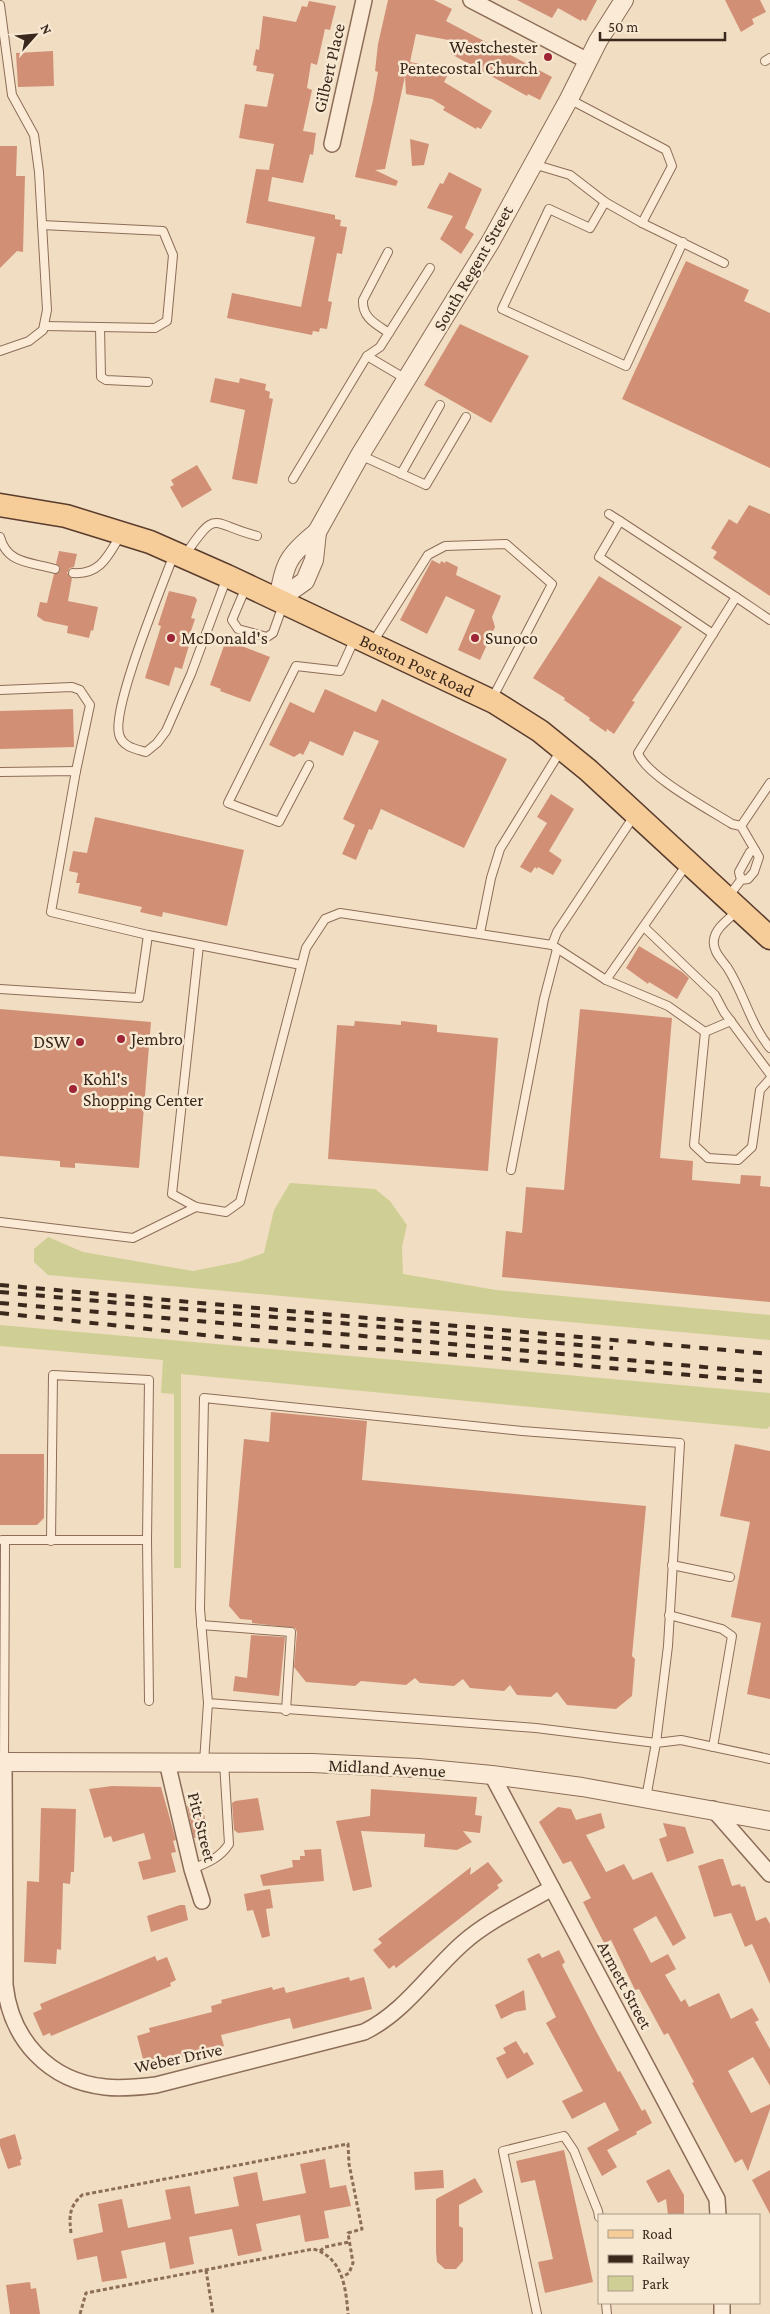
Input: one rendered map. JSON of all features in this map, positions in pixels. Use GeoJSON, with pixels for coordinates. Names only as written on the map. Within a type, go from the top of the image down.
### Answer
{"type":"FeatureCollection","features":[{"type":"Feature","properties":{"kind":"main road","name":"Boston Post Road"},"geometry":{"type":"LineString","coordinates":[[0,505],[66,516],[122,532],[179,554],[492,700],[540,731],[562,748],[770,938]]}},
{"type":"Feature","properties":{"kind":"street","name":"Gilbert Place"},"geometry":{"type":"LineString","coordinates":[[332,144],[364,0]]}},
{"type":"Feature","properties":{"kind":"street"},"geometry":{"type":"LineString","coordinates":[[471,0],[588,61]]}},
{"type":"Feature","properties":{"kind":"street","name":"South Regent Street"},"geometry":{"type":"LineString","coordinates":[[281,601],[284,567],[295,550],[317,532],[360,455],[491,241],[588,61],[624,0]]}},
{"type":"Feature","properties":{"kind":"street","name":"South Regent Street"},"geometry":{"type":"LineString","coordinates":[[281,601],[306,581],[314,560],[317,532]]}},
{"type":"Feature","properties":{"kind":"street","name":"Midland Avenue"},"geometry":{"type":"LineString","coordinates":[[2,1762],[224,1762],[375,1765],[492,1775],[713,1809],[770,1821]]}},
{"type":"Feature","properties":{"kind":"street","name":"Weber Drive"},"geometry":{"type":"LineString","coordinates":[[2,1762],[5,1986],[7,2004],[18,2030],[37,2055],[67,2076],[85,2083],[105,2087],[131,2088],[156,2085],[364,2032],[381,2024],[397,2011],[464,1942],[484,1927],[552,1888]]}},
{"type":"Feature","properties":{"kind":"street","name":"Pitt Street"},"geometry":{"type":"LineString","coordinates":[[166,1762],[202,1902]]}},
{"type":"Feature","properties":{"kind":"street","name":"Armett Street"},"geometry":{"type":"LineString","coordinates":[[492,1775],[717,2199],[718,2214]]}},
{"type":"Feature","properties":{"kind":"street"},"geometry":{"type":"LineString","coordinates":[[713,1809],[770,1874]]}},
{"type":"Feature","properties":{"kind":"lane"},"geometry":{"type":"LineString","coordinates":[[0,5],[12,95],[34,135],[39,172],[47,310],[43,330],[29,341],[0,351]]}},
{"type":"Feature","properties":{"kind":"lane"},"geometry":{"type":"LineString","coordinates":[[569,99],[666,150],[672,166],[642,223]]}},
{"type":"Feature","properties":{"kind":"lane"},"geometry":{"type":"LineString","coordinates":[[533,164],[570,175],[583,183],[605,202],[642,223],[724,263]]}},
{"type":"Feature","properties":{"kind":"lane"},"geometry":{"type":"LineString","coordinates":[[605,202],[590,228],[549,209],[502,308],[626,366],[683,242]]}},
{"type":"Feature","properties":{"kind":"lane"},"geometry":{"type":"LineString","coordinates":[[42,225],[163,231],[173,255],[167,321],[155,328],[44,326]]}},
{"type":"Feature","properties":{"kind":"lane"},"geometry":{"type":"LineString","coordinates":[[388,252],[363,300],[362,309],[367,318],[389,333]]}},
{"type":"Feature","properties":{"kind":"lane"},"geometry":{"type":"LineString","coordinates":[[293,479],[367,356],[380,347],[430,268]]}},
{"type":"Feature","properties":{"kind":"lane"},"geometry":{"type":"LineString","coordinates":[[100,327],[101,377],[106,380],[148,382]]}},
{"type":"Feature","properties":{"kind":"lane"},"geometry":{"type":"LineString","coordinates":[[367,356],[406,380]]}},
{"type":"Feature","properties":{"kind":"lane"},"geometry":{"type":"LineString","coordinates":[[401,474],[440,405]]}},
{"type":"Feature","properties":{"kind":"lane"},"geometry":{"type":"LineString","coordinates":[[360,455],[426,485],[466,417]]}},
{"type":"Feature","properties":{"kind":"lane"},"geometry":{"type":"LineString","coordinates":[[609,514],[770,620]]}},
{"type":"Feature","properties":{"kind":"lane"},"geometry":{"type":"LineString","coordinates":[[620,521],[599,557],[713,634]]}},
{"type":"Feature","properties":{"kind":"lane"},"geometry":{"type":"LineString","coordinates":[[237,580],[166,730],[157,743],[146,752],[127,746],[119,736],[118,724],[127,685],[179,554],[211,523],[220,522],[257,536]]}},
{"type":"Feature","properties":{"kind":"lane"},"geometry":{"type":"LineString","coordinates":[[73,573],[85,574],[104,562],[122,532]]}},
{"type":"Feature","properties":{"kind":"lane"},"geometry":{"type":"LineString","coordinates":[[0,537],[3,547],[11,557],[55,568]]}},
{"type":"Feature","properties":{"kind":"lane"},"geometry":{"type":"LineString","coordinates":[[309,765],[279,822],[228,802],[296,666],[340,671],[428,555],[445,546],[506,544],[552,584],[492,700]]}},
{"type":"Feature","properties":{"kind":"lane"},"geometry":{"type":"LineString","coordinates":[[237,580],[232,620],[238,629],[267,637],[273,633],[281,601]]}},
{"type":"Feature","properties":{"kind":"lane"},"geometry":{"type":"LineString","coordinates":[[736,597],[638,753],[641,762],[656,775],[732,824],[741,826],[759,857],[754,872],[748,879],[741,880]]}},
{"type":"Feature","properties":{"kind":"lane"},"geometry":{"type":"LineString","coordinates":[[0,690],[66,686],[80,690],[90,705],[76,771],[51,912],[148,935],[301,965]]}},
{"type":"Feature","properties":{"kind":"lane"},"geometry":{"type":"LineString","coordinates":[[480,933],[491,878],[500,849],[562,748]]}},
{"type":"Feature","properties":{"kind":"lane"},"geometry":{"type":"LineString","coordinates":[[0,772],[76,771]]}},
{"type":"Feature","properties":{"kind":"lane"},"geometry":{"type":"LineString","coordinates":[[741,826],[770,783]]}},
{"type":"Feature","properties":{"kind":"lane"},"geometry":{"type":"LineString","coordinates":[[511,1170],[557,932],[636,814]]}},
{"type":"Feature","properties":{"kind":"lane"},"geometry":{"type":"LineString","coordinates":[[756,850],[750,852],[738,872],[741,880],[733,904],[717,931],[714,940],[715,950],[737,983],[755,1028],[770,1048]]}},
{"type":"Feature","properties":{"kind":"lane"},"geometry":{"type":"LineString","coordinates":[[606,980],[688,863]]}},
{"type":"Feature","properties":{"kind":"lane"},"geometry":{"type":"LineString","coordinates":[[199,945],[172,1194],[196,1207],[226,1212],[240,1202],[306,948],[325,919],[340,913],[480,933],[554,947],[606,980],[668,1006],[705,1032]]}},
{"type":"Feature","properties":{"kind":"lane"},"geometry":{"type":"LineString","coordinates":[[644,927],[715,995],[731,1021],[770,1074]]}},
{"type":"Feature","properties":{"kind":"lane"},"geometry":{"type":"LineString","coordinates":[[0,989],[139,998],[148,935]]}},
{"type":"Feature","properties":{"kind":"lane"},"geometry":{"type":"LineString","coordinates":[[705,1032],[731,1021]]}},
{"type":"Feature","properties":{"kind":"lane"},"geometry":{"type":"LineString","coordinates":[[705,1032],[694,1145],[708,1158],[738,1160],[752,1147],[760,1090],[770,1079]]}},
{"type":"Feature","properties":{"kind":"lane"},"geometry":{"type":"LineString","coordinates":[[0,1222],[133,1238],[196,1207]]}},
{"type":"Feature","properties":{"kind":"lane"},"geometry":{"type":"LineString","coordinates":[[51,1541],[53,1375],[150,1380],[147,1540],[149,1701]]}},
{"type":"Feature","properties":{"kind":"lane"},"geometry":{"type":"LineString","coordinates":[[204,1762],[208,1703],[201,1625],[204,1398],[522,1431],[680,1443],[668,1646],[656,1743],[646,1798]]}},
{"type":"Feature","properties":{"kind":"lane"},"geometry":{"type":"LineString","coordinates":[[2,1762],[2,1540],[147,1540]]}},
{"type":"Feature","properties":{"kind":"lane"},"geometry":{"type":"LineString","coordinates":[[672,1565],[730,1577]]}},
{"type":"Feature","properties":{"kind":"lane"},"geometry":{"type":"LineString","coordinates":[[669,1615],[722,1629],[732,1636],[713,1747]]}},
{"type":"Feature","properties":{"kind":"lane"},"geometry":{"type":"LineString","coordinates":[[201,1625],[290,1632],[286,1710]]}},
{"type":"Feature","properties":{"kind":"lane"},"geometry":{"type":"LineString","coordinates":[[208,1703],[536,1728],[656,1743],[681,1740],[770,1759]]}},
{"type":"Feature","properties":{"kind":"lane"},"geometry":{"type":"LineString","coordinates":[[192,1869],[214,1860],[224,1852],[229,1844],[224,1762]]}},
{"type":"Feature","properties":{"kind":"lane"},"geometry":{"type":"LineString","coordinates":[[537,2314],[503,2151],[564,2136],[574,2151],[599,2214]]}},
{"type":"Feature","properties":{"kind":"path"},"geometry":{"type":"LineString","coordinates":[[71,2233],[70,2211],[74,2202],[82,2195],[348,2144],[349,2164],[362,2229],[348,2233],[353,2263],[348,2273],[342,2277]]}},
{"type":"Feature","properties":{"kind":"path"},"geometry":{"type":"LineString","coordinates":[[320,2251],[325,2247],[349,2242]]}},
{"type":"Feature","properties":{"kind":"path"},"geometry":{"type":"LineString","coordinates":[[80,2314],[86,2292],[313,2249],[320,2251],[338,2268],[345,2283],[348,2314]]}},
{"type":"Feature","properties":{"kind":"path"},"geometry":{"type":"LineString","coordinates":[[206,2270],[213,2314]]}},
{"type":"Feature","properties":{"kind":"green space"},"geometry":{"type":"Polygon","coordinates":[[[290,1183],[375,1189],[390,1201],[407,1225],[402,1247],[403,1274],[496,1290],[770,1315],[770,1340],[48,1275],[34,1262],[34,1249],[48,1237],[83,1252],[193,1271],[238,1262],[264,1253],[274,1210],[290,1183]]]}},
{"type":"Feature","properties":{"kind":"green space"},"geometry":{"type":"Polygon","coordinates":[[[0,1325],[770,1393],[770,1426],[767,1429],[181,1374],[181,1568],[174,1568],[174,1394],[161,1393],[163,1360],[0,1346],[0,1325]]]}},
{"type":"Feature","properties":{"kind":"building"},"geometry":{"type":"Polygon","coordinates":[[[388,0],[434,0],[452,9],[446,21],[552,77],[540,100],[528,94],[527,96],[451,54],[454,41],[416,34],[410,62],[450,70],[444,82],[492,111],[481,129],[477,127],[476,129],[443,110],[445,107],[432,99],[406,94],[405,76],[385,169],[375,170],[398,181],[396,186],[355,177],[373,100],[378,72],[375,71],[378,44],[388,0]]]}},
{"type":"Feature","properties":{"kind":"building"},"geometry":{"type":"Polygon","coordinates":[[[517,0],[597,0],[586,21],[582,19],[581,21],[558,8],[552,18],[517,0]]]}},
{"type":"Feature","properties":{"kind":"building"},"geometry":{"type":"Polygon","coordinates":[[[725,0],[760,0],[766,12],[752,19],[754,24],[741,32],[725,0]]]}},
{"type":"Feature","properties":{"kind":"building"},"geometry":{"type":"Polygon","coordinates":[[[309,1],[336,6],[330,30],[325,29],[317,65],[311,63],[307,88],[312,90],[303,131],[316,133],[313,155],[310,154],[303,183],[272,177],[268,201],[335,215],[335,219],[341,220],[340,226],[347,227],[342,254],[337,253],[328,301],[332,302],[327,329],[320,328],[319,332],[313,331],[312,335],[227,318],[232,293],[301,307],[315,237],[246,223],[256,169],[269,170],[274,144],[239,138],[245,104],[267,107],[274,74],[256,71],[257,66],[253,65],[256,49],[259,50],[263,16],[296,22],[302,6],[307,7],[309,1]]]}},
{"type":"Feature","properties":{"kind":"building"},"geometry":{"type":"Polygon","coordinates":[[[53,51],[54,86],[18,87],[16,53],[53,51]]]}},
{"type":"Feature","properties":{"kind":"building"},"geometry":{"type":"Polygon","coordinates":[[[410,139],[429,144],[424,165],[412,166],[410,139]]]}},
{"type":"Feature","properties":{"kind":"building"},"geometry":{"type":"Polygon","coordinates":[[[0,146],[17,146],[16,176],[25,176],[23,252],[17,251],[0,268],[0,146]]]}},
{"type":"Feature","properties":{"kind":"building"},"geometry":{"type":"Polygon","coordinates":[[[449,172],[482,189],[465,228],[474,234],[461,254],[440,239],[453,216],[427,208],[440,183],[443,184],[449,172]]]}},
{"type":"Feature","properties":{"kind":"building"},"geometry":{"type":"Polygon","coordinates":[[[686,261],[749,290],[744,301],[770,313],[770,468],[622,399],[686,261]]]}},
{"type":"Feature","properties":{"kind":"building"},"geometry":{"type":"Polygon","coordinates":[[[460,324],[529,356],[491,423],[424,385],[460,324]]]}},
{"type":"Feature","properties":{"kind":"building"},"geometry":{"type":"Polygon","coordinates":[[[215,378],[239,383],[240,378],[266,384],[265,390],[270,392],[269,398],[273,399],[257,484],[232,479],[245,410],[210,402],[215,378]]]}},
{"type":"Feature","properties":{"kind":"building"},"geometry":{"type":"Polygon","coordinates":[[[197,465],[212,490],[182,508],[170,487],[174,485],[171,480],[197,465]]]}},
{"type":"Feature","properties":{"kind":"building"},"geometry":{"type":"Polygon","coordinates":[[[749,505],[770,514],[770,596],[713,558],[717,552],[711,548],[729,519],[737,524],[749,505]]]}},
{"type":"Feature","properties":{"kind":"building"},"geometry":{"type":"Polygon","coordinates":[[[59,551],[77,554],[74,567],[70,568],[67,573],[72,578],[68,601],[98,607],[93,631],[91,630],[89,638],[67,633],[68,626],[44,621],[37,616],[40,602],[47,603],[54,574],[60,571],[60,567],[56,564],[59,551]]]}},
{"type":"Feature","properties":{"kind":"building"},"geometry":{"type":"Polygon","coordinates":[[[432,560],[440,564],[441,561],[445,563],[446,561],[458,567],[456,575],[501,596],[492,617],[495,627],[480,660],[458,650],[475,610],[446,596],[427,634],[400,620],[432,560]]]}},
{"type":"Feature","properties":{"kind":"building"},"geometry":{"type":"Polygon","coordinates":[[[599,576],[682,627],[632,701],[635,702],[614,734],[607,729],[606,732],[564,700],[565,698],[533,678],[599,576]]]}},
{"type":"Feature","properties":{"kind":"building","name":"McDonald's"},"geometry":{"type":"Polygon","coordinates":[[[169,591],[195,597],[197,600],[191,618],[195,619],[191,631],[193,632],[182,669],[175,667],[169,686],[145,678],[161,626],[158,625],[169,591]]]}},
{"type":"Feature","properties":{"kind":"building"},"geometry":{"type":"Polygon","coordinates":[[[226,640],[270,657],[250,702],[220,691],[221,689],[210,685],[226,640]]]}},
{"type":"Feature","properties":{"kind":"building"},"geometry":{"type":"Polygon","coordinates":[[[325,689],[376,712],[382,699],[507,759],[464,848],[381,809],[372,830],[369,829],[356,860],[342,854],[355,825],[343,819],[379,741],[354,731],[343,756],[310,741],[303,755],[300,753],[294,757],[269,745],[290,702],[314,713],[325,689]]]}},
{"type":"Feature","properties":{"kind":"building"},"geometry":{"type":"Polygon","coordinates":[[[73,709],[74,747],[0,749],[0,711],[73,709]]]}},
{"type":"Feature","properties":{"kind":"building"},"geometry":{"type":"Polygon","coordinates":[[[551,794],[574,809],[549,851],[562,860],[553,875],[538,867],[537,869],[535,867],[531,873],[520,867],[547,823],[537,817],[551,794]]]}},
{"type":"Feature","properties":{"kind":"building"},"geometry":{"type":"Polygon","coordinates":[[[95,817],[244,850],[227,926],[163,912],[162,917],[140,912],[142,907],[78,893],[80,883],[76,883],[78,873],[69,871],[73,851],[87,853],[95,817]]]}},
{"type":"Feature","properties":{"kind":"building"},"geometry":{"type":"Polygon","coordinates":[[[639,946],[689,978],[677,999],[649,982],[648,984],[626,968],[639,946]]]}},
{"type":"Feature","properties":{"kind":"building","name":"Kohl's Shopping Center"},"geometry":{"type":"Polygon","coordinates":[[[0,1009],[151,1022],[139,1168],[75,1163],[75,1168],[60,1167],[60,1161],[0,1156],[0,1009]]]}},
{"type":"Feature","properties":{"kind":"building"},"geometry":{"type":"Polygon","coordinates":[[[580,1009],[672,1018],[660,1158],[693,1161],[692,1180],[740,1184],[741,1175],[761,1176],[760,1186],[770,1187],[770,1302],[502,1277],[506,1231],[522,1233],[526,1187],[564,1190],[580,1009]]]}},
{"type":"Feature","properties":{"kind":"building"},"geometry":{"type":"Polygon","coordinates":[[[355,1021],[401,1025],[401,1021],[437,1025],[437,1032],[498,1038],[488,1171],[328,1159],[337,1025],[354,1026],[355,1021]]]}},
{"type":"Feature","properties":{"kind":"building"},"geometry":{"type":"Polygon","coordinates":[[[271,1412],[367,1421],[362,1480],[646,1506],[632,1656],[635,1659],[632,1696],[616,1709],[567,1705],[557,1692],[551,1697],[517,1695],[510,1685],[504,1691],[470,1688],[463,1679],[454,1686],[420,1683],[415,1678],[406,1685],[361,1681],[355,1686],[306,1682],[294,1667],[297,1632],[295,1628],[252,1623],[252,1620],[240,1619],[229,1606],[244,1439],[269,1442],[271,1412]]]}},
{"type":"Feature","properties":{"kind":"building"},"geometry":{"type":"Polygon","coordinates":[[[735,1444],[770,1451],[770,1699],[747,1694],[761,1623],[731,1617],[750,1522],[720,1516],[735,1444]]]}},
{"type":"Feature","properties":{"kind":"building"},"geometry":{"type":"Polygon","coordinates":[[[0,1454],[44,1454],[44,1518],[37,1525],[0,1525],[0,1454]]]}},
{"type":"Feature","properties":{"kind":"building"},"geometry":{"type":"Polygon","coordinates":[[[251,1635],[285,1637],[279,1696],[233,1691],[235,1676],[247,1678],[251,1635]]]}},
{"type":"Feature","properties":{"kind":"building"},"geometry":{"type":"Polygon","coordinates":[[[112,1786],[161,1787],[176,1840],[173,1841],[176,1852],[171,1853],[176,1872],[143,1880],[138,1862],[151,1859],[144,1833],[113,1842],[111,1836],[104,1838],[89,1789],[112,1786]]]}},
{"type":"Feature","properties":{"kind":"building"},"geometry":{"type":"Polygon","coordinates":[[[371,1789],[477,1797],[475,1815],[482,1816],[480,1833],[463,1831],[472,1842],[457,1850],[424,1847],[425,1834],[361,1831],[372,1887],[353,1891],[336,1821],[370,1816],[371,1789]]]}},
{"type":"Feature","properties":{"kind":"building"},"geometry":{"type":"Polygon","coordinates":[[[258,1798],[264,1830],[238,1833],[234,1830],[232,1803],[258,1798]]]}},
{"type":"Feature","properties":{"kind":"building"},"geometry":{"type":"Polygon","coordinates":[[[202,1803],[208,1835],[194,1838],[187,1806],[202,1803]]]}},
{"type":"Feature","properties":{"kind":"building"},"geometry":{"type":"Polygon","coordinates":[[[558,1807],[571,1809],[576,1820],[601,1813],[605,1828],[586,1835],[606,1872],[624,1864],[633,1880],[652,1872],[686,1938],[673,1946],[656,1916],[633,1929],[651,1963],[668,1954],[676,1969],[665,1975],[681,2002],[685,1999],[689,2007],[719,1993],[731,2019],[752,2008],[759,2020],[755,2022],[770,2049],[770,2086],[753,2057],[728,2071],[751,2113],[770,2104],[770,2109],[748,2171],[742,2159],[735,2163],[692,2083],[694,2082],[668,2033],[664,2035],[639,1989],[635,1990],[611,1940],[604,1943],[583,1902],[591,1898],[571,1861],[563,1864],[539,1822],[558,1807]]]}},
{"type":"Feature","properties":{"kind":"building"},"geometry":{"type":"Polygon","coordinates":[[[41,1808],[76,1809],[74,1872],[71,1872],[70,1884],[63,1883],[61,1950],[57,1949],[56,1964],[24,1962],[27,1881],[39,1882],[41,1808]]]}},
{"type":"Feature","properties":{"kind":"building"},"geometry":{"type":"Polygon","coordinates":[[[663,1823],[685,1827],[694,1853],[667,1862],[659,1839],[667,1836],[663,1823]]]}},
{"type":"Feature","properties":{"kind":"building"},"geometry":{"type":"Polygon","coordinates":[[[321,1849],[324,1881],[263,1886],[260,1875],[293,1867],[292,1860],[300,1860],[300,1856],[305,1856],[304,1850],[321,1849]]]}},
{"type":"Feature","properties":{"kind":"building"},"geometry":{"type":"Polygon","coordinates":[[[723,1859],[732,1886],[740,1884],[741,1887],[745,1886],[756,1921],[766,1917],[770,1924],[770,1984],[752,1944],[745,1947],[731,1913],[714,1917],[698,1866],[723,1859]]]}},
{"type":"Feature","properties":{"kind":"building"},"geometry":{"type":"Polygon","coordinates":[[[488,1862],[503,1881],[497,1885],[499,1888],[396,1968],[394,1965],[389,1969],[373,1950],[382,1943],[378,1939],[471,1867],[470,1875],[488,1862]]]}},
{"type":"Feature","properties":{"kind":"building"},"geometry":{"type":"Polygon","coordinates":[[[270,1889],[273,1908],[266,1909],[270,1936],[262,1938],[253,1910],[247,1911],[244,1894],[270,1889]]]}},
{"type":"Feature","properties":{"kind":"building"},"geometry":{"type":"Polygon","coordinates":[[[185,1905],[188,1920],[151,1932],[147,1916],[185,1905]]]}},
{"type":"Feature","properties":{"kind":"building"},"geometry":{"type":"Polygon","coordinates":[[[559,1950],[565,1962],[562,1965],[618,2072],[620,2071],[642,2111],[645,2109],[652,2123],[636,2132],[637,2134],[607,2150],[617,2167],[602,2176],[587,2148],[619,2130],[605,2102],[572,2119],[562,2101],[583,2091],[546,2023],[556,2017],[527,1959],[539,1953],[542,1958],[559,1950]]]}},
{"type":"Feature","properties":{"kind":"building"},"geometry":{"type":"Polygon","coordinates":[[[155,1956],[157,1961],[167,1957],[176,1980],[170,1983],[171,1986],[51,2036],[50,2033],[43,2036],[33,2013],[42,2009],[40,2004],[155,1956]]]}},
{"type":"Feature","properties":{"kind":"building"},"geometry":{"type":"Polygon","coordinates":[[[349,1977],[350,1981],[364,1977],[372,2009],[293,2029],[290,2018],[221,2035],[224,2046],[145,2067],[137,2036],[150,2032],[149,2028],[212,2012],[211,2006],[222,2003],[221,2000],[272,1987],[273,1990],[284,1987],[286,1993],[349,1977]]]}},
{"type":"Feature","properties":{"kind":"building"},"geometry":{"type":"Polygon","coordinates":[[[524,1990],[526,2010],[515,2012],[501,2019],[495,2005],[524,1990]]]}},
{"type":"Feature","properties":{"kind":"building"},"geometry":{"type":"Polygon","coordinates":[[[516,2041],[524,2054],[527,2052],[534,2064],[507,2079],[496,2058],[506,2053],[503,2048],[516,2041]]]}},
{"type":"Feature","properties":{"kind":"building"},"geometry":{"type":"Polygon","coordinates":[[[15,2134],[22,2159],[20,2160],[21,2165],[8,2169],[0,2146],[0,2139],[15,2134]]]}},
{"type":"Feature","properties":{"kind":"building"},"geometry":{"type":"Polygon","coordinates":[[[564,2150],[593,2282],[545,2293],[538,2262],[553,2259],[535,2180],[521,2183],[516,2161],[564,2150]]]}},
{"type":"Feature","properties":{"kind":"building"},"geometry":{"type":"Polygon","coordinates":[[[325,2159],[330,2188],[346,2185],[351,2206],[324,2211],[329,2238],[305,2242],[300,2215],[256,2224],[262,2251],[238,2256],[232,2229],[189,2237],[194,2264],[170,2269],[165,2242],[121,2251],[127,2278],[102,2282],[97,2256],[77,2260],[73,2239],[103,2232],[98,2204],[122,2199],[128,2228],[171,2219],[165,2190],[190,2186],[195,2214],[239,2206],[233,2177],[257,2172],[263,2201],[306,2193],[300,2164],[325,2159]]]}},
{"type":"Feature","properties":{"kind":"building"},"geometry":{"type":"Polygon","coordinates":[[[669,2169],[684,2195],[684,2214],[668,2214],[666,2199],[658,2203],[646,2181],[669,2169]]]}},
{"type":"Feature","properties":{"kind":"building"},"geometry":{"type":"Polygon","coordinates":[[[443,2170],[444,2188],[415,2190],[414,2172],[443,2170]]]}},
{"type":"Feature","properties":{"kind":"building"},"geometry":{"type":"Polygon","coordinates":[[[770,2170],[770,2214],[752,2180],[770,2170]]]}},
{"type":"Feature","properties":{"kind":"building"},"geometry":{"type":"Polygon","coordinates":[[[475,2178],[483,2192],[459,2205],[459,2226],[463,2228],[463,2261],[456,2269],[445,2269],[437,2262],[436,2199],[475,2178]]]}},
{"type":"Feature","properties":{"kind":"building"},"geometry":{"type":"Polygon","coordinates":[[[30,2282],[31,2289],[36,2288],[40,2314],[10,2314],[6,2285],[30,2282]]]}},
{"type":"Feature","properties":{"kind":"railway"},"geometry":{"type":"LineString","coordinates":[[0,1285],[770,1354]]}},
{"type":"Feature","properties":{"kind":"railway"},"geometry":{"type":"LineString","coordinates":[[0,1292],[613,1348]]}},
{"type":"Feature","properties":{"kind":"railway"},"geometry":{"type":"LineString","coordinates":[[0,1303],[770,1373]]}},
{"type":"Feature","properties":{"kind":"railway"},"geometry":{"type":"LineString","coordinates":[[0,1313],[241,1339],[472,1356],[770,1382]]}},
{"type":"Feature","properties":{"kind":"place","name":"Westchester Pentecostal Church"},"geometry":{"type":"Point","coordinates":[548,57]}},
{"type":"Feature","properties":{"kind":"place","name":"McDonald's"},"geometry":{"type":"Point","coordinates":[171,638]}},
{"type":"Feature","properties":{"kind":"place","name":"Sunoco"},"geometry":{"type":"Point","coordinates":[475,638]}},
{"type":"Feature","properties":{"kind":"place","name":"Jembro"},"geometry":{"type":"Point","coordinates":[121,1039]}},
{"type":"Feature","properties":{"kind":"place","name":"DSW"},"geometry":{"type":"Point","coordinates":[80,1042]}},
{"type":"Feature","properties":{"kind":"place","name":"Kohl's Shopping Center"},"geometry":{"type":"Point","coordinates":[73,1089]}}]}
